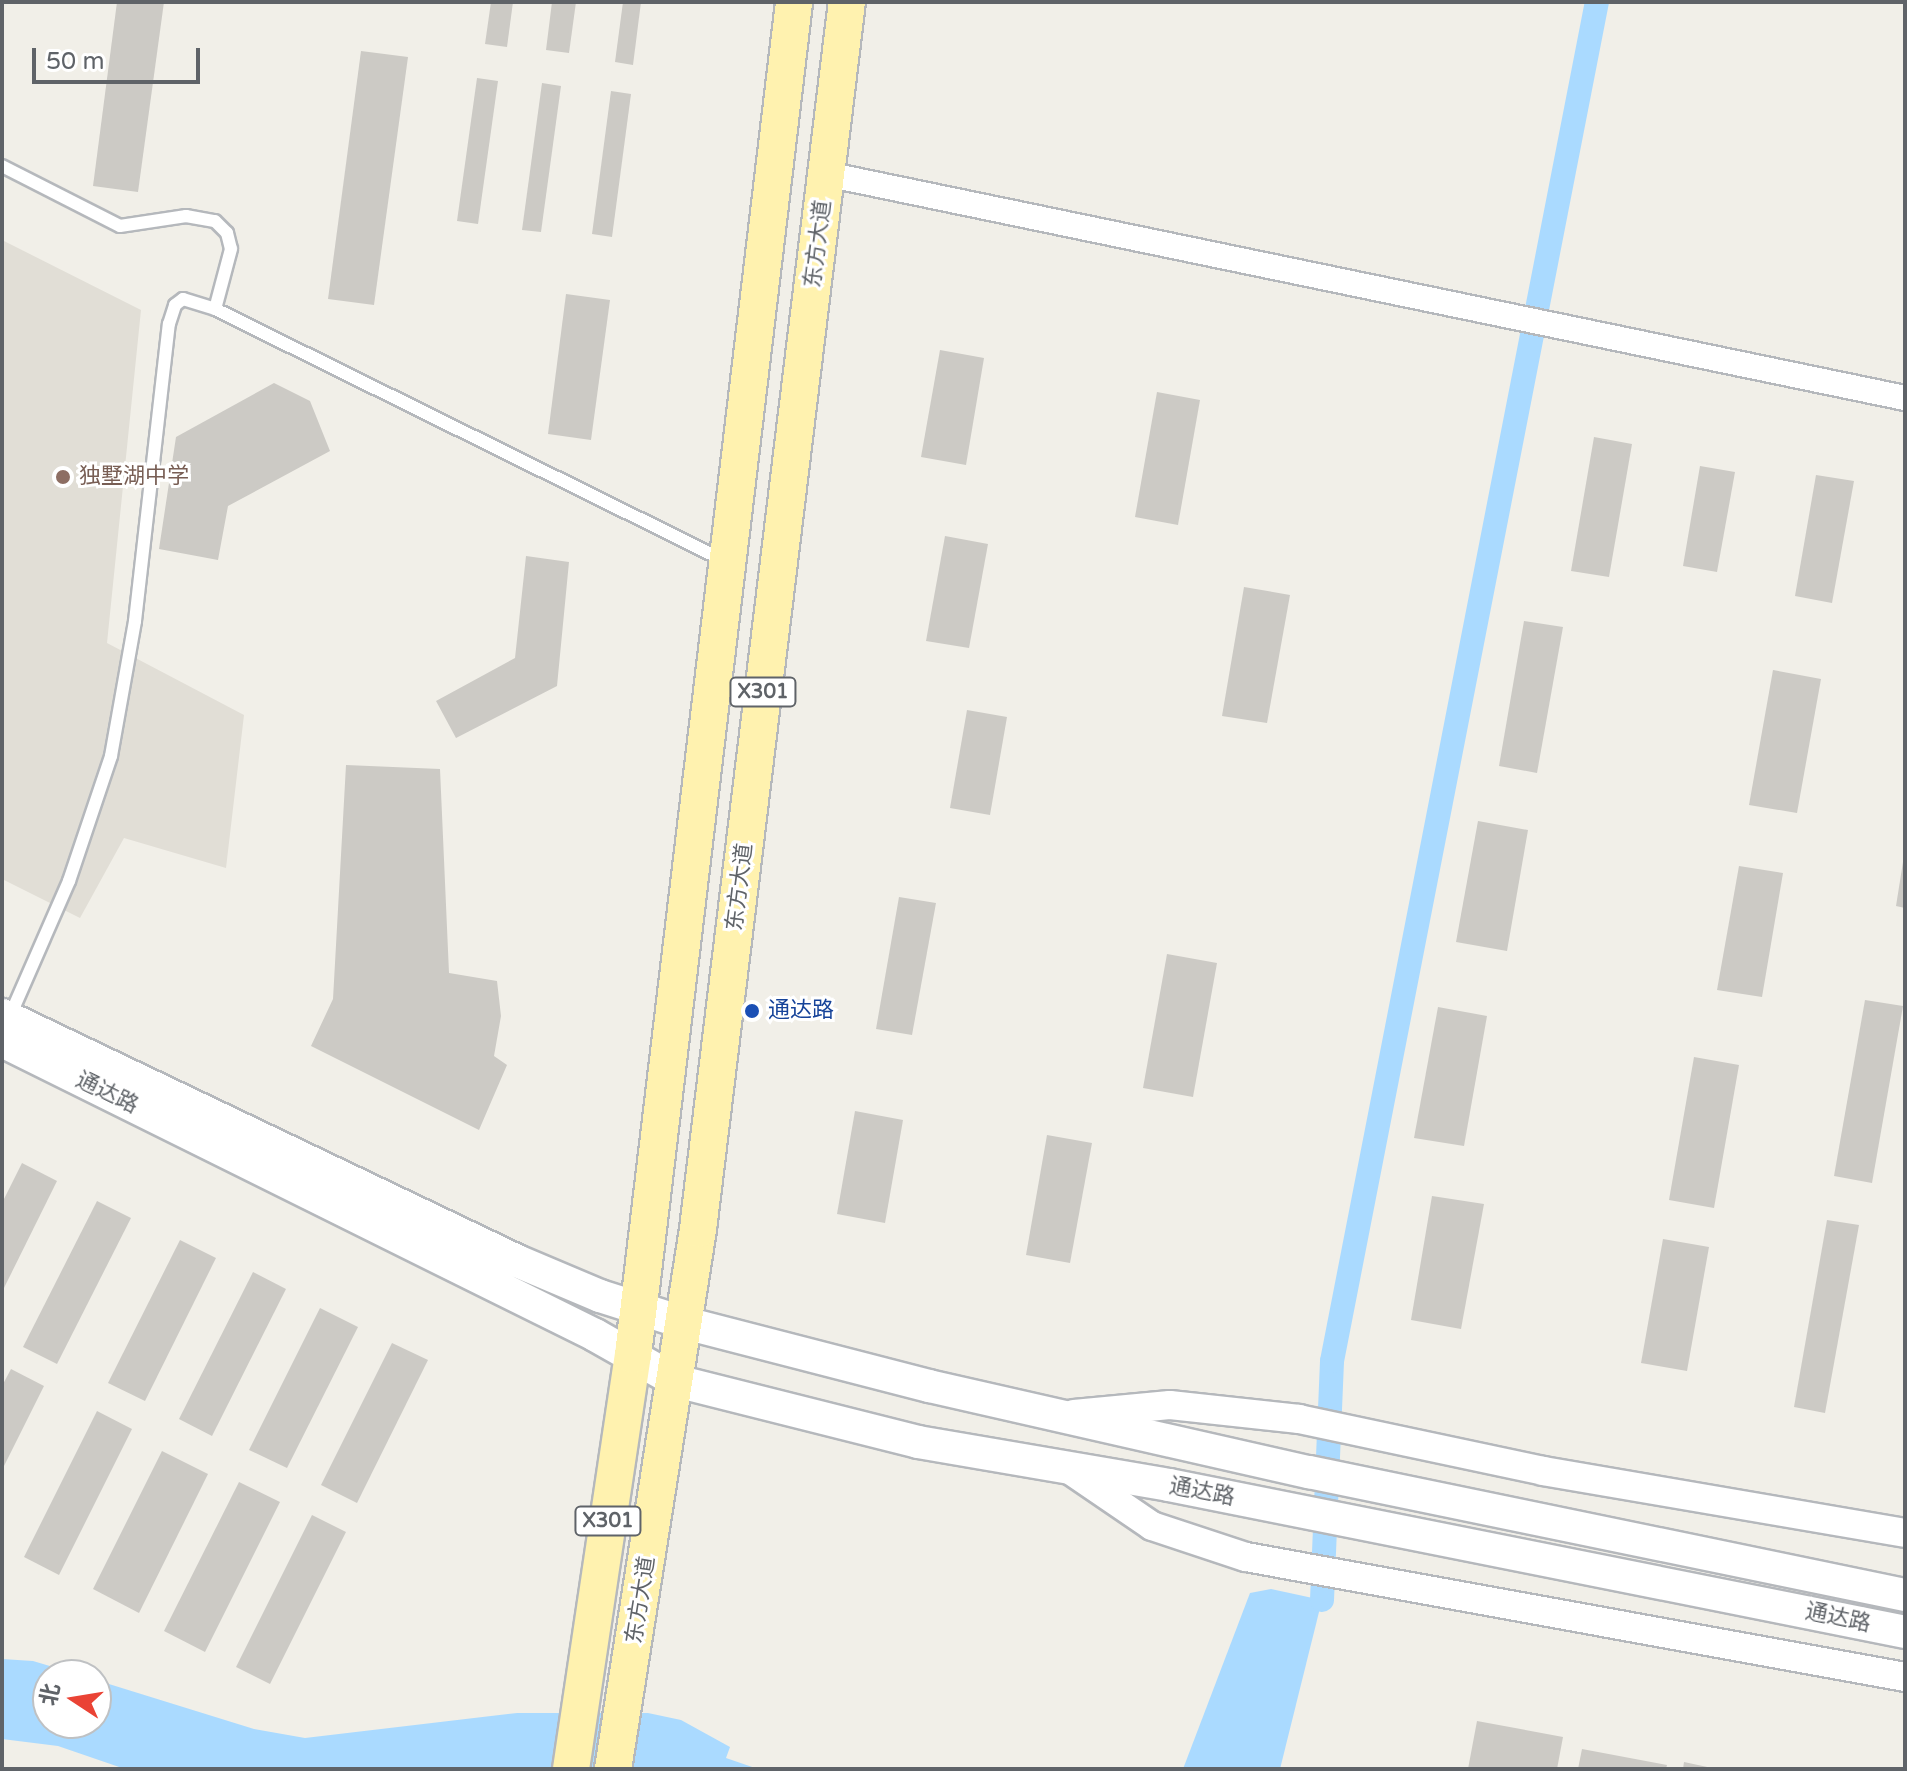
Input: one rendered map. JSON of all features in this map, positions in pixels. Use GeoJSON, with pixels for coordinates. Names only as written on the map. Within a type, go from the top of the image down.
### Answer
{"type":"FeatureCollection","features":[{"type":"Feature","properties":{"kind":"main road","name":"东方大道"},"geometry":{"type":"LineString","coordinates":[[571,1769],[633,1355],[794,2]]}},
{"type":"Feature","properties":{"kind":"main road","name":"东方大道"},"geometry":{"type":"LineString","coordinates":[[613,1769],[685,1323],[847,2]]}},
{"type":"Feature","properties":{"kind":"main road","name":"通达路"},"geometry":{"type":"LineString","coordinates":[[4,1025],[503,1255],[685,1323],[929,1386],[1309,1472],[1905,1595]]}},
{"type":"Feature","properties":{"kind":"main road","name":"通达路"},"geometry":{"type":"LineString","coordinates":[[4,1025],[633,1355],[676,1381],[918,1442],[1066,1468],[1905,1632]]}},
{"type":"Feature","properties":{"kind":"street"},"geometry":{"type":"LineString","coordinates":[[826,174],[1905,398]]}},
{"type":"Feature","properties":{"kind":"street"},"geometry":{"type":"LineString","coordinates":[[1068,1415],[1170,1405],[1299,1419],[1543,1471],[1905,1533]]}},
{"type":"Feature","properties":{"kind":"street"},"geometry":{"type":"LineString","coordinates":[[1066,1468],[1152,1526],[1246,1557],[1905,1677]]}},
{"type":"Feature","properties":{"kind":"lane"},"geometry":{"type":"LineString","coordinates":[[2,166],[120,226],[186,216],[215,221],[227,233],[231,249],[215,309]]}},
{"type":"Feature","properties":{"kind":"lane"},"geometry":{"type":"LineString","coordinates":[[4,1025],[69,881],[111,756],[135,621],[169,324],[183,299],[215,309],[726,562]]}},
{"type":"Feature","properties":{"kind":"shaded area","name":"独墅湖中学"},"geometry":{"type":"Polygon","coordinates":[[[2,240],[141,310],[107,643],[244,715],[226,868],[124,838],[80,918],[2,879],[2,240]]]}},
{"type":"Feature","properties":{"kind":"water"},"geometry":{"type":"Polygon","coordinates":[[[1271,1589],[1322,1600],[1280,1769],[1183,1769],[1250,1593],[1271,1589]]]}},
{"type":"Feature","properties":{"kind":"water"},"geometry":{"type":"Polygon","coordinates":[[[2,1659],[32,1661],[32,1739],[112,1739],[112,1685],[254,1729],[305,1738],[517,1713],[648,1713],[681,1720],[730,1747],[726,1758],[758,1769],[125,1769],[58,1746],[2,1739],[2,1659]]]}},
{"type":"Feature","properties":{"kind":"building"},"geometry":{"type":"Polygon","coordinates":[[[117,2],[164,2],[138,192],[93,186],[117,2]]]}},
{"type":"Feature","properties":{"kind":"building"},"geometry":{"type":"Polygon","coordinates":[[[491,2],[513,2],[507,47],[485,44],[491,2]]]}},
{"type":"Feature","properties":{"kind":"building"},"geometry":{"type":"Polygon","coordinates":[[[552,2],[576,2],[569,53],[546,50],[552,2]]]}},
{"type":"Feature","properties":{"kind":"building"},"geometry":{"type":"Polygon","coordinates":[[[623,2],[641,2],[633,65],[615,62],[623,2]]]}},
{"type":"Feature","properties":{"kind":"building"},"geometry":{"type":"Polygon","coordinates":[[[361,51],[408,57],[374,305],[328,299],[361,51]]]}},
{"type":"Feature","properties":{"kind":"building"},"geometry":{"type":"Polygon","coordinates":[[[477,78],[498,81],[478,224],[457,221],[477,78]]]}},
{"type":"Feature","properties":{"kind":"building"},"geometry":{"type":"Polygon","coordinates":[[[542,83],[561,86],[541,232],[522,230],[542,83]]]}},
{"type":"Feature","properties":{"kind":"building"},"geometry":{"type":"Polygon","coordinates":[[[611,91],[631,94],[612,237],[592,234],[611,91]]]}},
{"type":"Feature","properties":{"kind":"building"},"geometry":{"type":"Polygon","coordinates":[[[566,294],[610,300],[591,440],[548,434],[566,294]]]}},
{"type":"Feature","properties":{"kind":"building"},"geometry":{"type":"Polygon","coordinates":[[[940,350],[984,358],[966,465],[921,457],[940,350]]]}},
{"type":"Feature","properties":{"kind":"building"},"geometry":{"type":"Polygon","coordinates":[[[274,383],[310,401],[330,451],[228,506],[218,560],[159,549],[176,437],[274,383]]]}},
{"type":"Feature","properties":{"kind":"building"},"geometry":{"type":"Polygon","coordinates":[[[1157,392],[1200,400],[1178,525],[1135,517],[1157,392]]]}},
{"type":"Feature","properties":{"kind":"building"},"geometry":{"type":"Polygon","coordinates":[[[1594,437],[1632,444],[1609,577],[1571,571],[1594,437]]]}},
{"type":"Feature","properties":{"kind":"building"},"geometry":{"type":"Polygon","coordinates":[[[1700,466],[1735,472],[1717,572],[1683,566],[1700,466]]]}},
{"type":"Feature","properties":{"kind":"building"},"geometry":{"type":"Polygon","coordinates":[[[1816,475],[1854,481],[1832,603],[1795,596],[1816,475]]]}},
{"type":"Feature","properties":{"kind":"building"},"geometry":{"type":"Polygon","coordinates":[[[945,536],[988,544],[969,648],[926,641],[945,536]]]}},
{"type":"Feature","properties":{"kind":"building"},"geometry":{"type":"Polygon","coordinates":[[[526,556],[569,562],[557,686],[456,738],[436,701],[515,658],[526,556]]]}},
{"type":"Feature","properties":{"kind":"building"},"geometry":{"type":"Polygon","coordinates":[[[1244,587],[1290,595],[1267,723],[1222,716],[1244,587]]]}},
{"type":"Feature","properties":{"kind":"building"},"geometry":{"type":"Polygon","coordinates":[[[1524,621],[1563,627],[1537,773],[1499,766],[1524,621]]]}},
{"type":"Feature","properties":{"kind":"building"},"geometry":{"type":"Polygon","coordinates":[[[1773,670],[1821,679],[1797,813],[1749,805],[1773,670]]]}},
{"type":"Feature","properties":{"kind":"building"},"geometry":{"type":"Polygon","coordinates":[[[967,710],[1007,717],[990,815],[950,808],[967,710]]]}},
{"type":"Feature","properties":{"kind":"building"},"geometry":{"type":"Polygon","coordinates":[[[346,765],[440,769],[449,973],[497,981],[501,1016],[494,1056],[507,1065],[479,1130],[311,1046],[333,999],[346,765]]]}},
{"type":"Feature","properties":{"kind":"building"},"geometry":{"type":"Polygon","coordinates":[[[1478,821],[1528,830],[1507,951],[1456,942],[1478,821]]]}},
{"type":"Feature","properties":{"kind":"building"},"geometry":{"type":"Polygon","coordinates":[[[1905,862],[1905,908],[1896,906],[1905,862]]]}},
{"type":"Feature","properties":{"kind":"building"},"geometry":{"type":"Polygon","coordinates":[[[1739,866],[1783,873],[1762,997],[1717,990],[1739,866]]]}},
{"type":"Feature","properties":{"kind":"building"},"geometry":{"type":"Polygon","coordinates":[[[899,897],[936,903],[912,1035],[876,1029],[899,897]]]}},
{"type":"Feature","properties":{"kind":"building"},"geometry":{"type":"Polygon","coordinates":[[[1167,954],[1217,963],[1193,1097],[1143,1088],[1167,954]]]}},
{"type":"Feature","properties":{"kind":"building"},"geometry":{"type":"Polygon","coordinates":[[[1865,1000],[1903,1006],[1872,1183],[1834,1176],[1865,1000]]]}},
{"type":"Feature","properties":{"kind":"building"},"geometry":{"type":"Polygon","coordinates":[[[1438,1007],[1487,1016],[1464,1146],[1414,1138],[1438,1007]]]}},
{"type":"Feature","properties":{"kind":"building"},"geometry":{"type":"Polygon","coordinates":[[[1694,1057],[1739,1065],[1714,1208],[1669,1200],[1694,1057]]]}},
{"type":"Feature","properties":{"kind":"building"},"geometry":{"type":"Polygon","coordinates":[[[855,1111],[903,1120],[885,1223],[837,1214],[855,1111]]]}},
{"type":"Feature","properties":{"kind":"building"},"geometry":{"type":"Polygon","coordinates":[[[1047,1135],[1092,1143],[1070,1263],[1026,1255],[1047,1135]]]}},
{"type":"Feature","properties":{"kind":"building"},"geometry":{"type":"Polygon","coordinates":[[[22,1163],[57,1181],[2,1292],[2,1203],[22,1163]]]}},
{"type":"Feature","properties":{"kind":"building"},"geometry":{"type":"Polygon","coordinates":[[[1432,1196],[1484,1204],[1461,1329],[1411,1320],[1432,1196]]]}},
{"type":"Feature","properties":{"kind":"building"},"geometry":{"type":"Polygon","coordinates":[[[97,1201],[131,1218],[57,1364],[23,1347],[97,1201]]]}},
{"type":"Feature","properties":{"kind":"building"},"geometry":{"type":"Polygon","coordinates":[[[1827,1220],[1859,1225],[1825,1413],[1794,1407],[1827,1220]]]}},
{"type":"Feature","properties":{"kind":"building"},"geometry":{"type":"Polygon","coordinates":[[[1663,1239],[1709,1247],[1687,1371],[1641,1363],[1663,1239]]]}},
{"type":"Feature","properties":{"kind":"building"},"geometry":{"type":"Polygon","coordinates":[[[180,1240],[216,1258],[145,1401],[108,1383],[180,1240]]]}},
{"type":"Feature","properties":{"kind":"building"},"geometry":{"type":"Polygon","coordinates":[[[253,1272],[286,1289],[212,1436],[179,1419],[253,1272]]]}},
{"type":"Feature","properties":{"kind":"building"},"geometry":{"type":"Polygon","coordinates":[[[320,1308],[358,1327],[287,1468],[249,1450],[320,1308]]]}},
{"type":"Feature","properties":{"kind":"building"},"geometry":{"type":"Polygon","coordinates":[[[392,1343],[428,1360],[357,1503],[321,1485],[392,1343]]]}},
{"type":"Feature","properties":{"kind":"building"},"geometry":{"type":"Polygon","coordinates":[[[11,1369],[44,1386],[2,1470],[2,1386],[11,1369]]]}},
{"type":"Feature","properties":{"kind":"building"},"geometry":{"type":"Polygon","coordinates":[[[97,1411],[132,1429],[59,1575],[24,1557],[97,1411]]]}},
{"type":"Feature","properties":{"kind":"building"},"geometry":{"type":"Polygon","coordinates":[[[162,1451],[208,1474],[139,1613],[93,1589],[162,1451]]]}},
{"type":"Feature","properties":{"kind":"building"},"geometry":{"type":"Polygon","coordinates":[[[239,1482],[280,1502],[205,1652],[164,1631],[239,1482]]]}},
{"type":"Feature","properties":{"kind":"building"},"geometry":{"type":"Polygon","coordinates":[[[312,1515],[346,1532],[270,1684],[236,1667],[312,1515]]]}},
{"type":"Feature","properties":{"kind":"building"},"geometry":{"type":"Polygon","coordinates":[[[1477,1721],[1563,1737],[1557,1769],[1468,1769],[1477,1721]]]}},
{"type":"Feature","properties":{"kind":"building"},"geometry":{"type":"Polygon","coordinates":[[[1582,1749],[1667,1765],[1666,1769],[1578,1769],[1582,1749]]]}},
{"type":"Feature","properties":{"kind":"building"},"geometry":{"type":"Polygon","coordinates":[[[1684,1762],[1712,1768],[1712,1769],[1683,1769],[1684,1762]]]}},
{"type":"Feature","properties":{"kind":"waterway"},"geometry":{"type":"LineString","coordinates":[[1322,1600],[1332,1361],[1597,2]]}},
{"type":"Feature","properties":{"kind":"place","name":"独墅湖中学"},"geometry":{"type":"Point","coordinates":[63,477]}},
{"type":"Feature","properties":{"kind":"place","name":"通达路"},"geometry":{"type":"Point","coordinates":[752,1011]}}]}
